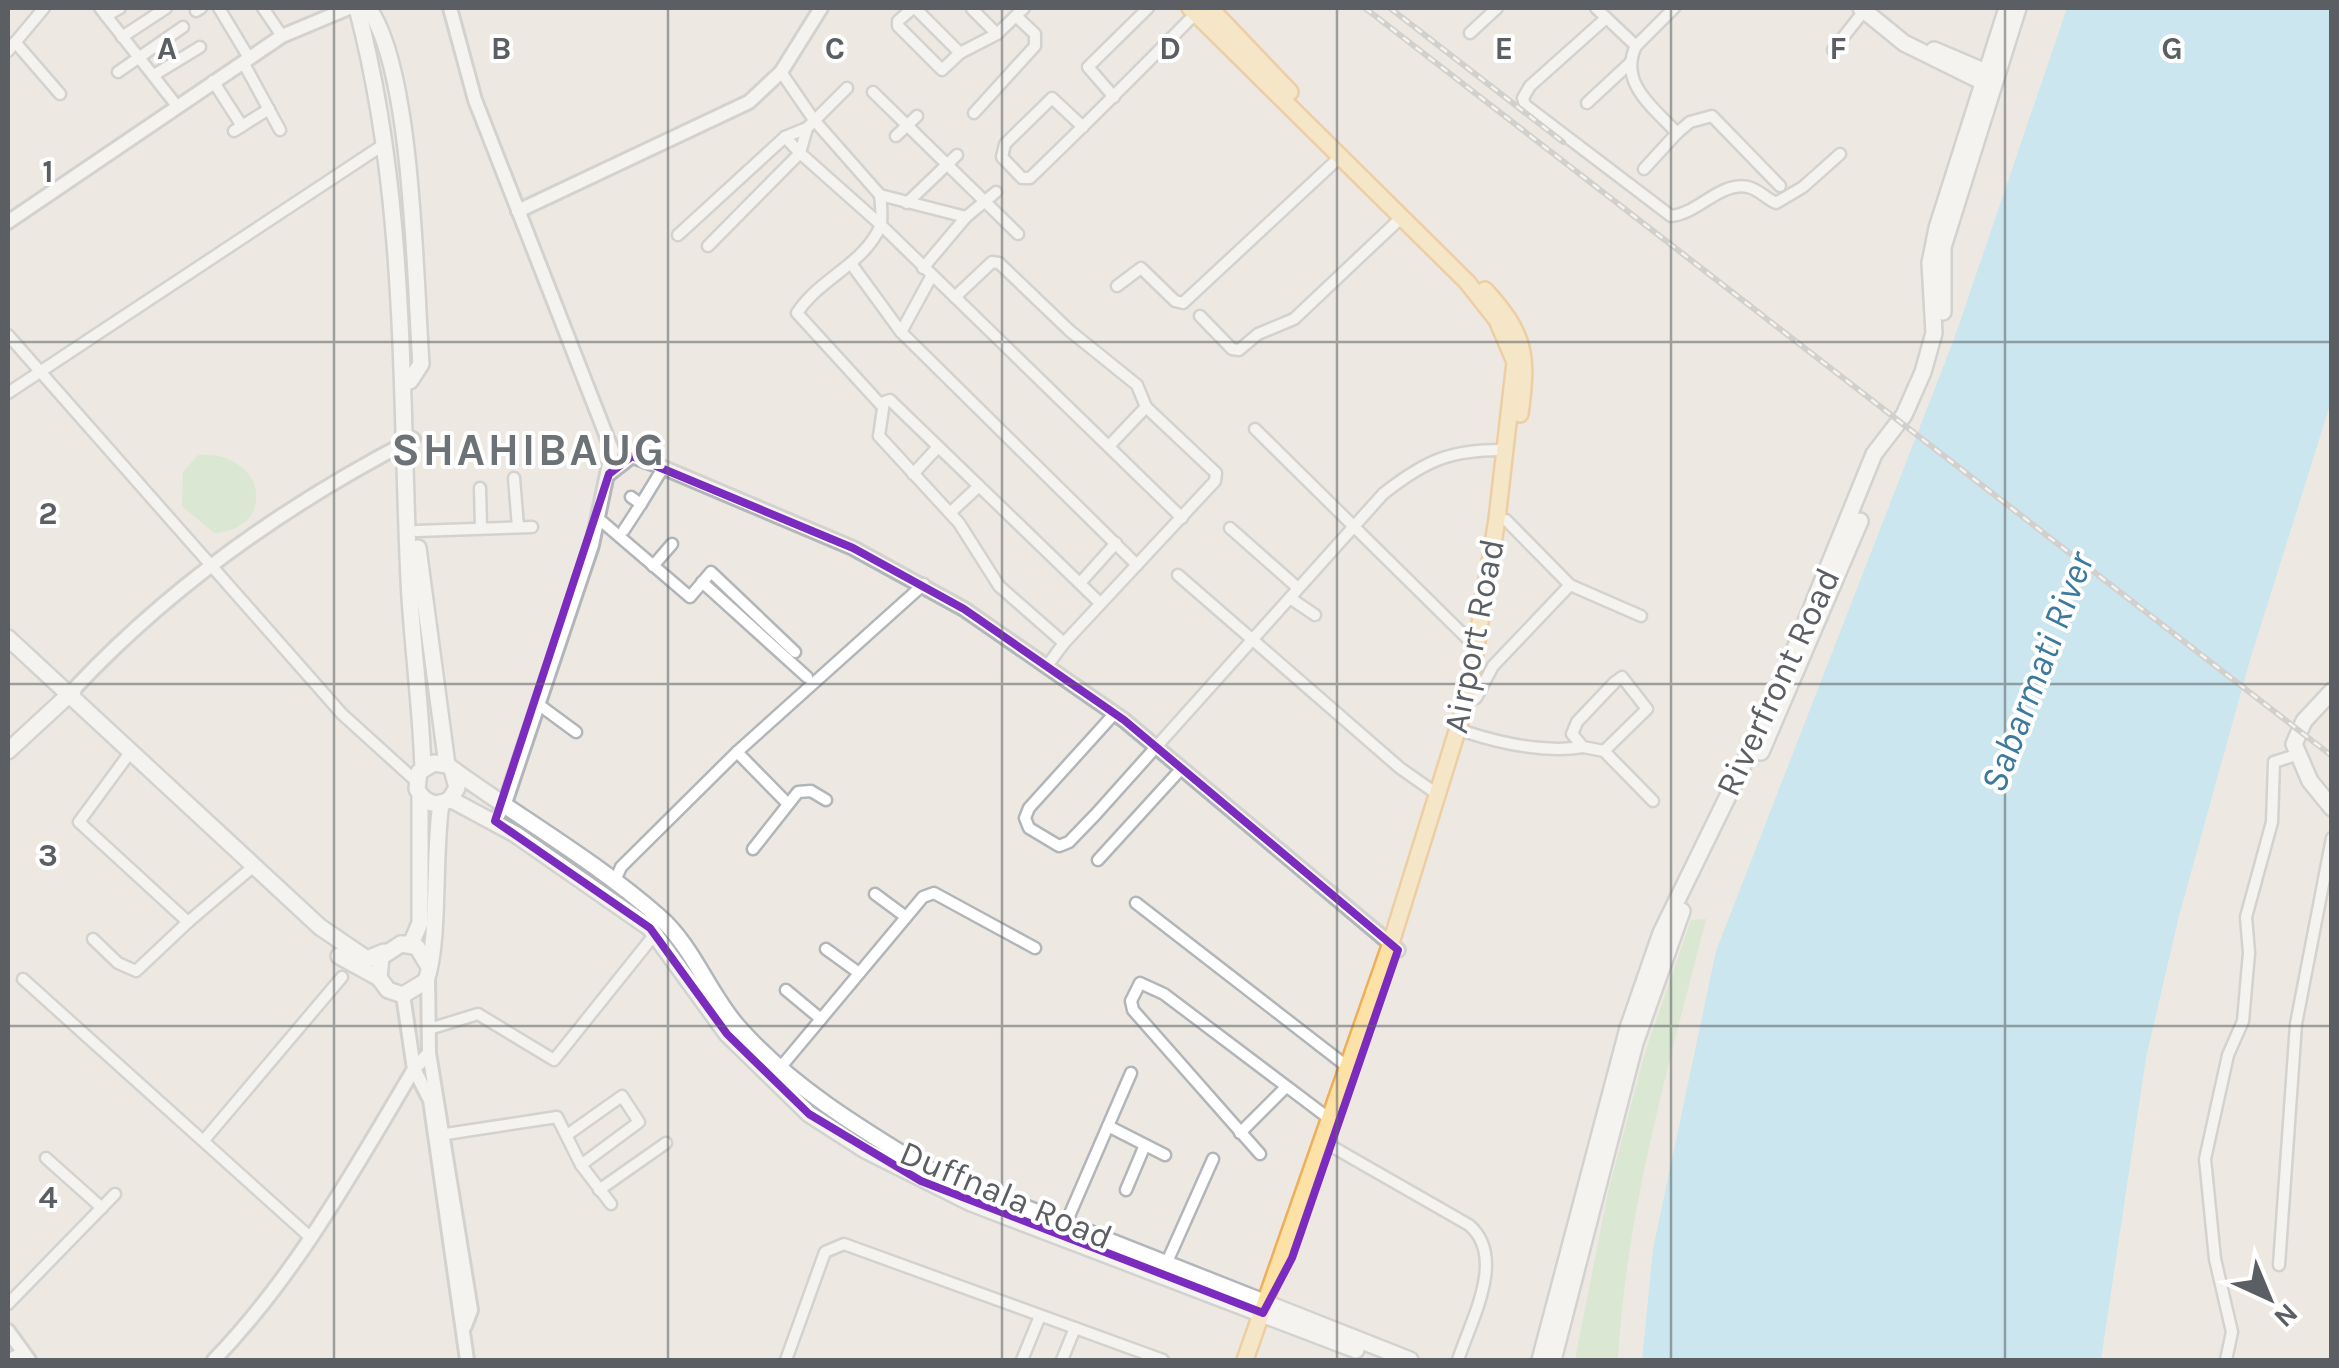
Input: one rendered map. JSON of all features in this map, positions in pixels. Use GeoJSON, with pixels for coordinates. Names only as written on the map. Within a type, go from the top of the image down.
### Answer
{"type":"FeatureCollection","features":[{"type":"Feature","properties":{"kind":"main road"},"geometry":{"type":"LineString","coordinates":[[8,649],[67,695],[126,758],[345,961],[379,978],[388,990],[402,995],[420,988],[428,969],[446,801],[458,781],[450,767],[420,582],[388,142],[353,8]]}},
{"type":"Feature","properties":{"kind":"main road"},"geometry":{"type":"LineString","coordinates":[[8,638],[351,952],[367,959],[401,944],[411,944],[418,936],[420,782],[409,582],[410,381],[395,141],[367,8]]}},
{"type":"Feature","properties":{"kind":"main road"},"geometry":{"type":"LineString","coordinates":[[1866,8],[1904,43],[1990,80]]}},
{"type":"Feature","properties":{"kind":"main road","name":"Riverfront Road"},"geometry":{"type":"LineString","coordinates":[[1553,1360],[1634,1043],[1676,925],[1720,829],[1781,714],[1850,552],[1875,474],[1914,412],[1936,366],[1943,316],[1943,246],[2007,8]]}},
{"type":"Feature","properties":{"kind":"main road","name":"Riverfront Road"},"geometry":{"type":"LineString","coordinates":[[1540,1360],[1628,1028],[1661,933],[1770,710],[1874,454],[1904,414],[1923,372],[1934,333],[1930,263],[1937,228],[2018,8]]}},
{"type":"Feature","properties":{"kind":"main road","name":"Airport Road"},"geometry":{"type":"LineString","coordinates":[[1199,9],[1467,282],[1497,320],[1514,362],[1507,450],[1468,696],[1436,794],[1394,948],[1348,1068],[1254,1360]]}},
{"type":"Feature","properties":{"kind":"main road","name":"Airport Road"},"geometry":{"type":"LineString","coordinates":[[1199,9],[1506,313],[1527,361],[1506,520],[1476,698],[1331,1146],[1269,1309],[1245,1360]]}},
{"type":"Feature","properties":{"kind":"main road"},"geometry":{"type":"LineString","coordinates":[[8,743],[67,695]]}},
{"type":"Feature","properties":{"kind":"main road"},"geometry":{"type":"LineString","coordinates":[[8,751],[67,695]]}},
{"type":"Feature","properties":{"kind":"main road"},"geometry":{"type":"LineString","coordinates":[[2327,696],[2304,721],[2296,736],[2296,752],[2332,808]]}},
{"type":"Feature","properties":{"kind":"main road"},"geometry":{"type":"LineString","coordinates":[[420,782],[434,763],[450,767]]}},
{"type":"Feature","properties":{"kind":"main road","name":"Duffnala Road"},"geometry":{"type":"LineString","coordinates":[[450,767],[660,917],[737,1026],[780,1068],[874,1136],[927,1169],[1167,1262],[1269,1309]]}},
{"type":"Feature","properties":{"kind":"main road"},"geometry":{"type":"LineString","coordinates":[[420,782],[446,801],[495,822],[655,934],[726,1034],[788,1096],[837,1132],[954,1196],[1410,1360]]}},
{"type":"Feature","properties":{"kind":"main road"},"geometry":{"type":"LineString","coordinates":[[401,944],[417,948],[428,969]]}},
{"type":"Feature","properties":{"kind":"main road"},"geometry":{"type":"LineString","coordinates":[[379,978],[378,965],[384,952]]}},
{"type":"Feature","properties":{"kind":"main road"},"geometry":{"type":"LineString","coordinates":[[1269,1309],[1384,1360]]}},
{"type":"Feature","properties":{"kind":"street"},"geometry":{"type":"LineString","coordinates":[[44,8],[11,46],[60,94]]}},
{"type":"Feature","properties":{"kind":"street"},"geometry":{"type":"LineString","coordinates":[[120,8],[103,12],[177,106]]}},
{"type":"Feature","properties":{"kind":"street"},"geometry":{"type":"LineString","coordinates":[[122,37],[166,8]]}},
{"type":"Feature","properties":{"kind":"street"},"geometry":{"type":"LineString","coordinates":[[219,8],[280,130]]}},
{"type":"Feature","properties":{"kind":"street"},"geometry":{"type":"LineString","coordinates":[[263,8],[282,36]]}},
{"type":"Feature","properties":{"kind":"street"},"geometry":{"type":"LineString","coordinates":[[8,222],[282,36],[353,8]]}},
{"type":"Feature","properties":{"kind":"street"},"geometry":{"type":"LineString","coordinates":[[450,8],[475,100],[612,450],[598,520],[505,803],[495,822]]}},
{"type":"Feature","properties":{"kind":"street"},"geometry":{"type":"LineString","coordinates":[[518,211],[750,102],[781,72],[821,8]]}},
{"type":"Feature","properties":{"kind":"street"},"geometry":{"type":"LineString","coordinates":[[960,54],[914,8],[898,21],[898,26],[939,68],[946,70],[960,54],[998,34],[1020,12],[1035,34],[1035,46],[974,113]]}},
{"type":"Feature","properties":{"kind":"street"},"geometry":{"type":"LineString","coordinates":[[1113,33],[1139,8]]}},
{"type":"Feature","properties":{"kind":"street"},"geometry":{"type":"LineString","coordinates":[[1114,97],[1088,66],[1148,8]]}},
{"type":"Feature","properties":{"kind":"street"},"geometry":{"type":"LineString","coordinates":[[1470,33],[1497,8]]}},
{"type":"Feature","properties":{"kind":"street"},"geometry":{"type":"LineString","coordinates":[[1596,8],[1636,46]]}},
{"type":"Feature","properties":{"kind":"street"},"geometry":{"type":"LineString","coordinates":[[1587,103],[1629,64],[1636,46],[1674,8]]}},
{"type":"Feature","properties":{"kind":"street"},"geometry":{"type":"LineString","coordinates":[[1832,50],[1866,8]]}},
{"type":"Feature","properties":{"kind":"street"},"geometry":{"type":"LineString","coordinates":[[972,9],[998,34]]}},
{"type":"Feature","properties":{"kind":"street"},"geometry":{"type":"LineString","coordinates":[[1083,127],[1052,98],[1005,144],[1002,157],[1025,180],[1083,127],[1114,97],[1199,9]]}},
{"type":"Feature","properties":{"kind":"street"},"geometry":{"type":"LineString","coordinates":[[1605,19],[1530,86],[1523,98],[1525,105],[1671,216],[1686,215],[1718,194],[1739,186],[1752,187],[1776,203],[1803,188],[1840,154]]}},
{"type":"Feature","properties":{"kind":"street"},"geometry":{"type":"LineString","coordinates":[[118,72],[183,27]]}},
{"type":"Feature","properties":{"kind":"street"},"geometry":{"type":"LineString","coordinates":[[154,75],[200,47]]}},
{"type":"Feature","properties":{"kind":"street"},"geometry":{"type":"LineString","coordinates":[[1629,64],[1633,83],[1677,134]]}},
{"type":"Feature","properties":{"kind":"street"},"geometry":{"type":"LineString","coordinates":[[781,72],[811,124],[880,194],[966,218]]}},
{"type":"Feature","properties":{"kind":"street"},"geometry":{"type":"LineString","coordinates":[[213,81],[238,129],[269,109]]}},
{"type":"Feature","properties":{"kind":"street"},"geometry":{"type":"LineString","coordinates":[[678,236],[785,137],[811,124],[847,88]]}},
{"type":"Feature","properties":{"kind":"street"},"geometry":{"type":"LineString","coordinates":[[873,92],[992,196],[1018,234]]}},
{"type":"Feature","properties":{"kind":"street"},"geometry":{"type":"LineString","coordinates":[[896,136],[917,116]]}},
{"type":"Feature","properties":{"kind":"street"},"geometry":{"type":"LineString","coordinates":[[1644,169],[1690,122],[1712,116],[1780,186]]}},
{"type":"Feature","properties":{"kind":"street"},"geometry":{"type":"LineString","coordinates":[[708,246],[800,153],[811,124]]}},
{"type":"Feature","properties":{"kind":"street"},"geometry":{"type":"LineString","coordinates":[[785,137],[1182,518]]}},
{"type":"Feature","properties":{"kind":"street"},"geometry":{"type":"LineString","coordinates":[[8,393],[388,142]]}},
{"type":"Feature","properties":{"kind":"street"},"geometry":{"type":"LineString","coordinates":[[1117,286],[1140,268],[1175,301],[1183,302],[1341,156]]}},
{"type":"Feature","properties":{"kind":"street"},"geometry":{"type":"LineString","coordinates":[[907,203],[953,160]]}},
{"type":"Feature","properties":{"kind":"street"},"geometry":{"type":"LineString","coordinates":[[880,194],[881,225],[852,264],[835,271],[797,313],[882,406]]}},
{"type":"Feature","properties":{"kind":"street"},"geometry":{"type":"LineString","coordinates":[[901,332],[927,273],[966,218],[992,196]]}},
{"type":"Feature","properties":{"kind":"street"},"geometry":{"type":"LineString","coordinates":[[1200,316],[1232,349],[1239,350],[1258,334],[1294,319],[1402,218]]}},
{"type":"Feature","properties":{"kind":"street"},"geometry":{"type":"LineString","coordinates":[[955,297],[995,261],[1137,386],[1146,406],[1216,473],[1216,481],[1100,602],[1047,666]]}},
{"type":"Feature","properties":{"kind":"street"},"geometry":{"type":"LineString","coordinates":[[852,264],[901,332],[1136,565]]}},
{"type":"Feature","properties":{"kind":"street"},"geometry":{"type":"LineString","coordinates":[[8,334],[37,373],[342,714],[420,782]]}},
{"type":"Feature","properties":{"kind":"street"},"geometry":{"type":"LineString","coordinates":[[1064,642],[999,586],[950,513],[877,433],[882,406],[890,400],[1100,602]]}},
{"type":"Feature","properties":{"kind":"street"},"geometry":{"type":"LineString","coordinates":[[1109,446],[1146,406]]}},
{"type":"Feature","properties":{"kind":"street"},"geometry":{"type":"LineString","coordinates":[[1255,428],[1477,648]]}},
{"type":"Feature","properties":{"kind":"street"},"geometry":{"type":"LineString","coordinates":[[605,431],[632,456],[852,548],[924,584],[1115,713],[1394,948]]}},
{"type":"Feature","properties":{"kind":"street"},"geometry":{"type":"LineString","coordinates":[[67,695],[211,566],[332,482],[409,441]]}},
{"type":"Feature","properties":{"kind":"street"},"geometry":{"type":"LineString","coordinates":[[912,474],[938,446]]}},
{"type":"Feature","properties":{"kind":"street"},"geometry":{"type":"LineString","coordinates":[[1115,713],[1029,808],[1025,818],[1029,828],[1059,846],[1068,842],[1383,494],[1420,465],[1446,455],[1507,450]]}},
{"type":"Feature","properties":{"kind":"street"},"geometry":{"type":"LineString","coordinates":[[609,474],[632,456]]}},
{"type":"Feature","properties":{"kind":"street"},"geometry":{"type":"LineString","coordinates":[[624,530],[636,500],[663,468]]}},
{"type":"Feature","properties":{"kind":"street"},"geometry":{"type":"LineString","coordinates":[[514,478],[518,527]]}},
{"type":"Feature","properties":{"kind":"street"},"geometry":{"type":"LineString","coordinates":[[950,513],[979,486]]}},
{"type":"Feature","properties":{"kind":"street"},"geometry":{"type":"LineString","coordinates":[[480,488],[481,528]]}},
{"type":"Feature","properties":{"kind":"street"},"geometry":{"type":"LineString","coordinates":[[598,520],[690,598],[711,572],[795,652]]}},
{"type":"Feature","properties":{"kind":"street"},"geometry":{"type":"LineString","coordinates":[[1506,520],[1570,584],[1641,616]]}},
{"type":"Feature","properties":{"kind":"street"},"geometry":{"type":"LineString","coordinates":[[418,531],[532,527]]}},
{"type":"Feature","properties":{"kind":"street"},"geometry":{"type":"LineString","coordinates":[[1230,528],[1315,614]]}},
{"type":"Feature","properties":{"kind":"street"},"geometry":{"type":"LineString","coordinates":[[1080,583],[1116,543]]}},
{"type":"Feature","properties":{"kind":"street"},"geometry":{"type":"LineString","coordinates":[[653,566],[672,544]]}},
{"type":"Feature","properties":{"kind":"street"},"geometry":{"type":"LineString","coordinates":[[1178,574],[1400,768],[1436,794]]}},
{"type":"Feature","properties":{"kind":"street"},"geometry":{"type":"LineString","coordinates":[[702,582],[807,677]]}},
{"type":"Feature","properties":{"kind":"street"},"geometry":{"type":"LineString","coordinates":[[614,883],[621,867],[737,752],[924,584]]}},
{"type":"Feature","properties":{"kind":"street"},"geometry":{"type":"LineString","coordinates":[[1476,698],[1493,666],[1570,584]]}},
{"type":"Feature","properties":{"kind":"street"},"geometry":{"type":"LineString","coordinates":[[1583,748],[1572,734],[1573,728],[1622,677],[1648,709],[1604,751]]}},
{"type":"Feature","properties":{"kind":"street"},"geometry":{"type":"LineString","coordinates":[[538,704],[576,732]]}},
{"type":"Feature","properties":{"kind":"street"},"geometry":{"type":"LineString","coordinates":[[1466,732],[1495,742],[1604,751],[1653,801]]}},
{"type":"Feature","properties":{"kind":"street"},"geometry":{"type":"LineString","coordinates":[[737,752],[788,803]]}},
{"type":"Feature","properties":{"kind":"street"},"geometry":{"type":"LineString","coordinates":[[2226,1360],[2232,1332],[2215,1260],[2205,1159],[2221,1103],[2228,1055],[2243,1020],[2249,953],[2246,916],[2272,822],[2274,762],[2296,752]]}},
{"type":"Feature","properties":{"kind":"street"},"geometry":{"type":"LineString","coordinates":[[126,758],[80,822],[188,922]]}},
{"type":"Feature","properties":{"kind":"street"},"geometry":{"type":"LineString","coordinates":[[1098,860],[1182,768]]}},
{"type":"Feature","properties":{"kind":"street"},"geometry":{"type":"LineString","coordinates":[[753,849],[788,803],[806,789],[826,800]]}},
{"type":"Feature","properties":{"kind":"street"},"geometry":{"type":"LineString","coordinates":[[2279,1265],[2296,1024],[2332,838]]}},
{"type":"Feature","properties":{"kind":"street"},"geometry":{"type":"LineString","coordinates":[[92,939],[118,963],[136,971],[248,871]]}},
{"type":"Feature","properties":{"kind":"street"},"geometry":{"type":"LineString","coordinates":[[780,1068],[922,896],[934,893],[1035,948]]}},
{"type":"Feature","properties":{"kind":"street"},"geometry":{"type":"LineString","coordinates":[[874,894],[906,917]]}},
{"type":"Feature","properties":{"kind":"street"},"geometry":{"type":"LineString","coordinates":[[1136,904],[1348,1068]]}},
{"type":"Feature","properties":{"kind":"street"},"geometry":{"type":"LineString","coordinates":[[429,1030],[478,1014],[554,1060],[655,934]]}},
{"type":"Feature","properties":{"kind":"street"},"geometry":{"type":"LineString","coordinates":[[826,949],[860,972]]}},
{"type":"Feature","properties":{"kind":"street"},"geometry":{"type":"LineString","coordinates":[[428,969],[429,1053],[446,1134],[471,1310],[465,1326]]}},
{"type":"Feature","properties":{"kind":"street"},"geometry":{"type":"LineString","coordinates":[[204,1138],[342,977]]}},
{"type":"Feature","properties":{"kind":"street"},"geometry":{"type":"LineString","coordinates":[[23,979],[311,1238]]}},
{"type":"Feature","properties":{"kind":"street"},"geometry":{"type":"LineString","coordinates":[[1260,1154],[1133,1010],[1132,1001],[1140,983],[1164,994],[1331,1120]]}},
{"type":"Feature","properties":{"kind":"street"},"geometry":{"type":"LineString","coordinates":[[786,990],[821,1019]]}},
{"type":"Feature","properties":{"kind":"street"},"geometry":{"type":"LineString","coordinates":[[402,995],[414,1069],[430,1100],[467,1360]]}},
{"type":"Feature","properties":{"kind":"street"},"geometry":{"type":"LineString","coordinates":[[214,1360],[248,1326],[311,1238],[414,1069],[429,1053]]}},
{"type":"Feature","properties":{"kind":"street"},"geometry":{"type":"LineString","coordinates":[[1066,1223],[1131,1073]]}},
{"type":"Feature","properties":{"kind":"street"},"geometry":{"type":"LineString","coordinates":[[1240,1133],[1286,1087]]}},
{"type":"Feature","properties":{"kind":"street"},"geometry":{"type":"LineString","coordinates":[[567,1135],[622,1096],[639,1122],[581,1165]]}},
{"type":"Feature","properties":{"kind":"street"},"geometry":{"type":"LineString","coordinates":[[446,1134],[556,1117],[581,1165],[611,1204]]}},
{"type":"Feature","properties":{"kind":"street"},"geometry":{"type":"LineString","coordinates":[[1108,1126],[1165,1156]]}},
{"type":"Feature","properties":{"kind":"street"},"geometry":{"type":"LineString","coordinates":[[599,1190],[666,1143]]}},
{"type":"Feature","properties":{"kind":"street"},"geometry":{"type":"LineString","coordinates":[[1126,1190],[1144,1145]]}},
{"type":"Feature","properties":{"kind":"street"},"geometry":{"type":"LineString","coordinates":[[1331,1146],[1469,1225],[1481,1236],[1489,1262],[1458,1360]]}},
{"type":"Feature","properties":{"kind":"street"},"geometry":{"type":"LineString","coordinates":[[46,1158],[102,1208]]}},
{"type":"Feature","properties":{"kind":"street"},"geometry":{"type":"LineString","coordinates":[[1167,1262],[1213,1159]]}},
{"type":"Feature","properties":{"kind":"street"},"geometry":{"type":"LineString","coordinates":[[8,1304],[115,1194]]}},
{"type":"Feature","properties":{"kind":"street"},"geometry":{"type":"LineString","coordinates":[[786,1360],[825,1252],[844,1244],[1164,1360]]}},
{"type":"Feature","properties":{"kind":"street"},"geometry":{"type":"LineString","coordinates":[[1022,1360],[1040,1316]]}},
{"type":"Feature","properties":{"kind":"street"},"geometry":{"type":"LineString","coordinates":[[1062,1360],[1075,1328]]}},
{"type":"Feature","properties":{"kind":"street"},"geometry":{"type":"LineString","coordinates":[[8,1331],[26,1356],[8,1360]]}},
{"type":"Feature","properties":{"kind":"highlighted area"},"geometry":{"type":"Polygon","coordinates":[[[632,456],[853,548],[964,609],[1124,720],[1398,950],[1292,1258],[1263,1313],[921,1181],[809,1114],[727,1034],[650,928],[495,821],[609,474],[632,456]]]}},
{"type":"Feature","properties":{"kind":"green space"},"geometry":{"type":"Polygon","coordinates":[[[198,455],[221,457],[239,465],[250,477],[256,491],[255,506],[248,519],[235,528],[214,533],[182,506],[183,472],[198,455]]]}},
{"type":"Feature","properties":{"kind":"green space"},"geometry":{"type":"Polygon","coordinates":[[[1706,919],[1640,1193],[1618,1360],[1575,1360],[1608,1192],[1646,1049],[1691,920],[1706,919]]]}},
{"type":"Feature","properties":{"kind":"water","name":"Sabarmati River"},"geometry":{"type":"Polygon","coordinates":[[[2067,8],[2332,8],[2331,402],[2250,660],[2179,916],[2146,1058],[2101,1360],[1642,1360],[1653,1249],[1716,951],[1954,339],[2067,8]]]}},
{"type":"Feature","properties":{"kind":"railway"},"geometry":{"type":"LineString","coordinates":[[1365,8],[2332,756]]}},
{"type":"Feature","properties":{"kind":"railway"},"geometry":{"type":"LineString","coordinates":[[1390,8],[1563,142]]}},
{"type":"Feature","properties":{"kind":"district","name":"SHAHIBAUG"},"geometry":{"type":"Point","coordinates":[529,450]}}]}
